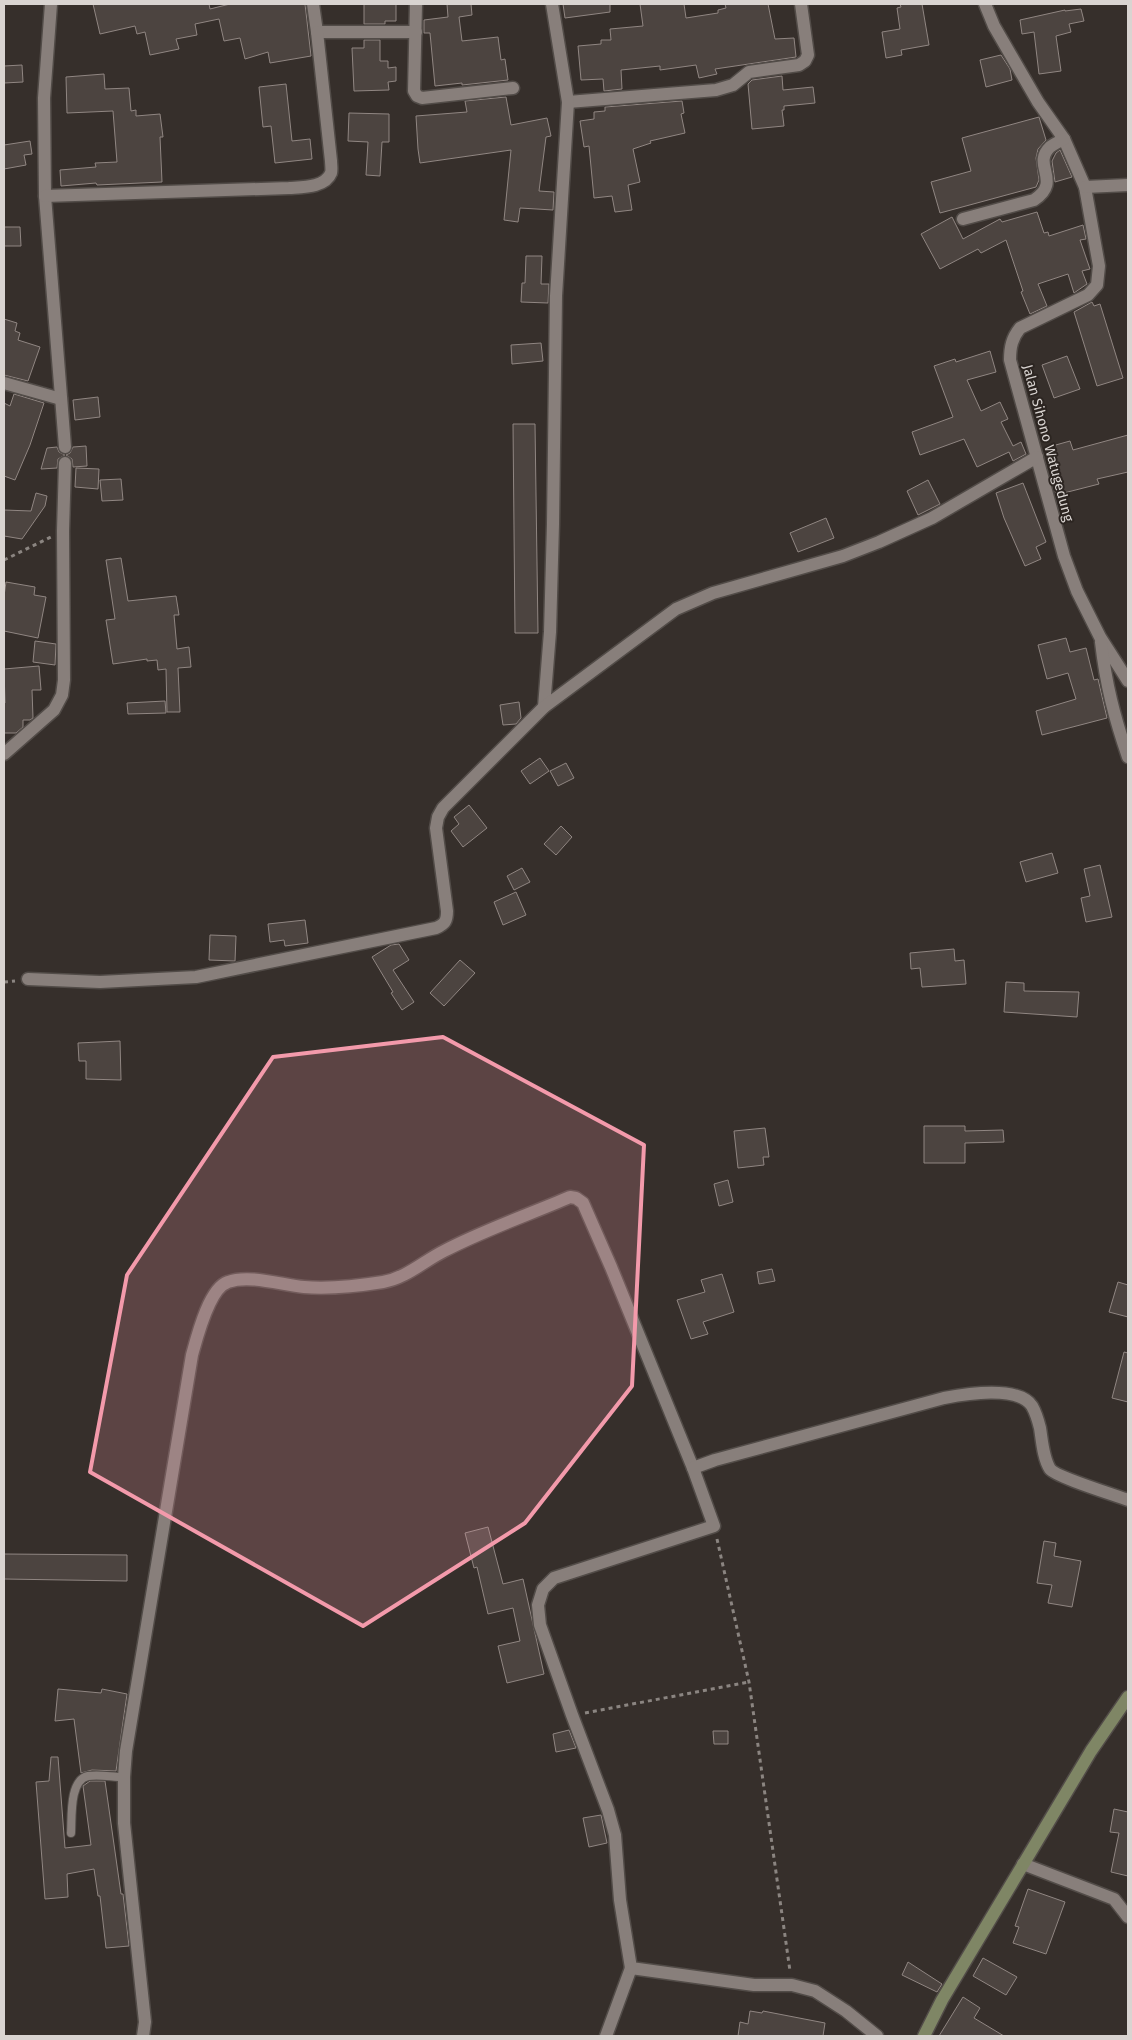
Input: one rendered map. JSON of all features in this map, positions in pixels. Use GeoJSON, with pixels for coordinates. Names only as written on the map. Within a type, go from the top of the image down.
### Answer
{"type":"FeatureCollection","features":[{"type":"Feature","properties":{"kind":"street"},"geometry":{"type":"LineString","coordinates":[[50,4],[44,98],[45,196],[65,447]]}},
{"type":"Feature","properties":{"kind":"street"},"geometry":{"type":"LineString","coordinates":[[45,196],[288,188],[308,186],[327,179],[332,173],[331,161],[317,32],[312,4]]}},
{"type":"Feature","properties":{"kind":"street"},"geometry":{"type":"LineString","coordinates":[[416,4],[414,91],[417,96],[422,98],[513,88]]}},
{"type":"Feature","properties":{"kind":"street"},"geometry":{"type":"LineString","coordinates":[[544,707],[553,534],[556,296],[568,102],[552,4]]}},
{"type":"Feature","properties":{"kind":"street"},"geometry":{"type":"LineString","coordinates":[[568,102],[716,90],[733,85],[749,72],[799,65],[805,62],[808,55],[801,4]]}},
{"type":"Feature","properties":{"kind":"street","name":"Jalan Sihono Watugedung"},"geometry":{"type":"LineString","coordinates":[[985,4],[994,26],[1038,102],[1064,138],[1086,187],[1099,266],[1098,285],[1088,295],[1020,328],[1013,337],[1010,360],[1064,556],[1076,590],[1100,637],[1128,680]]}},
{"type":"Feature","properties":{"kind":"street"},"geometry":{"type":"LineString","coordinates":[[317,32],[416,32]]}},
{"type":"Feature","properties":{"kind":"street"},"geometry":{"type":"LineString","coordinates":[[963,220],[1034,200],[1044,194],[1048,187],[1045,155],[1050,148],[1064,138]]}},
{"type":"Feature","properties":{"kind":"street"},"geometry":{"type":"LineString","coordinates":[[1086,187],[1128,185]]}},
{"type":"Feature","properties":{"kind":"street"},"geometry":{"type":"LineString","coordinates":[[4,383],[61,400]]}},
{"type":"Feature","properties":{"kind":"street"},"geometry":{"type":"LineString","coordinates":[[28,979],[100,982],[196,977],[443,925],[447,920],[447,911],[436,828],[438,817],[443,808],[544,707],[676,609],[713,593],[843,556],[879,542],[932,518],[1037,458]]}},
{"type":"Feature","properties":{"kind":"street"},"geometry":{"type":"LineString","coordinates":[[4,754],[54,710],[62,695],[64,680],[62,531],[65,463]]}},
{"type":"Feature","properties":{"kind":"street"},"geometry":{"type":"LineString","coordinates":[[1100,637],[1106,682],[1114,716],[1128,757]]}},
{"type":"Feature","properties":{"kind":"street"},"geometry":{"type":"LineString","coordinates":[[143,2036],[145,2022],[124,1823],[124,1777],[132,1708],[192,1355],[202,1321],[216,1292],[227,1282],[243,1279],[305,1287],[386,1282],[414,1270],[443,1251],[570,1197],[576,1198],[583,1203],[693,1468],[714,1526],[554,1578],[543,1589],[538,1606],[540,1625],[608,1810],[615,1835],[620,1900],[631,1968],[606,2036]]}},
{"type":"Feature","properties":{"kind":"street"},"geometry":{"type":"LineString","coordinates":[[693,1468],[715,1460],[944,1398],[987,1392],[1006,1394],[1024,1399],[1032,1405],[1038,1418],[1046,1460],[1054,1472],[1128,1500]]}},
{"type":"Feature","properties":{"kind":"street"},"geometry":{"type":"LineString","coordinates":[[924,2036],[942,2000],[1091,1751],[1128,1697]]}},
{"type":"Feature","properties":{"kind":"street"},"geometry":{"type":"LineString","coordinates":[[1023,1864],[1114,1899],[1128,1917]]}},
{"type":"Feature","properties":{"kind":"street"},"geometry":{"type":"LineString","coordinates":[[631,1968],[754,1985],[792,1985],[815,1991],[877,2036]]}},
{"type":"Feature","properties":{"kind":"lane"},"geometry":{"type":"LineString","coordinates":[[71,1833],[72,1798],[78,1782],[88,1776],[124,1777]]}},
{"type":"Feature","properties":{"kind":"path"},"geometry":{"type":"LineString","coordinates":[[4,560],[62,531]]}},
{"type":"Feature","properties":{"kind":"path"},"geometry":{"type":"LineString","coordinates":[[714,1526],[749,1682],[792,1985]]}},
{"type":"Feature","properties":{"kind":"path"},"geometry":{"type":"LineString","coordinates":[[572,1715],[749,1682]]}},
{"type":"Feature","properties":{"kind":"highlighted area"},"geometry":{"type":"Polygon","coordinates":[[[443,1037],[644,1145],[632,1386],[525,1523],[363,1626],[90,1472],[127,1275],[273,1057],[443,1037]]]}},
{"type":"Feature","properties":{"kind":"building"},"geometry":{"type":"Polygon","coordinates":[[[93,4],[209,4],[210,9],[230,4],[305,4],[311,56],[270,63],[268,52],[245,59],[240,38],[224,41],[219,19],[195,24],[197,35],[176,39],[179,49],[150,55],[145,32],[137,34],[135,26],[100,34],[93,4]]]}},
{"type":"Feature","properties":{"kind":"building"},"geometry":{"type":"Polygon","coordinates":[[[364,4],[396,4],[396,21],[385,21],[385,24],[364,24],[364,4]]]}},
{"type":"Feature","properties":{"kind":"building"},"geometry":{"type":"Polygon","coordinates":[[[447,4],[471,4],[472,15],[459,17],[462,41],[498,37],[501,60],[505,59],[508,80],[435,86],[430,33],[424,33],[424,20],[448,17],[447,4]]]}},
{"type":"Feature","properties":{"kind":"building"},"geometry":{"type":"Polygon","coordinates":[[[563,4],[610,4],[610,12],[565,18],[563,4]]]}},
{"type":"Feature","properties":{"kind":"building"},"geometry":{"type":"Polygon","coordinates":[[[640,4],[684,4],[686,18],[718,13],[718,10],[726,8],[725,4],[768,4],[775,39],[794,38],[796,57],[715,69],[717,74],[699,78],[696,65],[660,70],[660,66],[621,70],[622,89],[604,91],[603,79],[581,80],[578,46],[601,44],[601,40],[611,40],[610,29],[643,26],[640,4]]]}},
{"type":"Feature","properties":{"kind":"building"},"geometry":{"type":"Polygon","coordinates":[[[900,4],[922,4],[929,45],[901,50],[902,55],[886,58],[882,32],[900,29],[897,8],[901,7],[900,4]]]}},
{"type":"Feature","properties":{"kind":"building"},"geometry":{"type":"Polygon","coordinates":[[[1081,9],[1084,21],[1069,24],[1071,32],[1056,36],[1061,71],[1039,74],[1034,32],[1022,34],[1020,20],[1065,10],[1081,9]]]}},
{"type":"Feature","properties":{"kind":"building"},"geometry":{"type":"Polygon","coordinates":[[[364,40],[380,40],[380,61],[388,61],[388,68],[396,67],[396,81],[388,82],[389,90],[354,91],[352,48],[364,48],[364,40]]]}},
{"type":"Feature","properties":{"kind":"building"},"geometry":{"type":"Polygon","coordinates":[[[1001,55],[1010,69],[1012,80],[986,87],[980,60],[1001,55]]]}},
{"type":"Feature","properties":{"kind":"building"},"geometry":{"type":"Polygon","coordinates":[[[22,65],[23,82],[4,83],[4,66],[22,65]]]}},
{"type":"Feature","properties":{"kind":"building"},"geometry":{"type":"Polygon","coordinates":[[[104,74],[105,89],[129,88],[131,111],[136,110],[136,116],[160,114],[163,137],[160,137],[162,182],[97,185],[96,183],[61,186],[60,170],[96,167],[95,163],[117,162],[113,111],[67,113],[66,77],[104,74]]]}},
{"type":"Feature","properties":{"kind":"building"},"geometry":{"type":"Polygon","coordinates":[[[782,76],[783,90],[813,87],[815,103],[784,106],[784,110],[782,110],[784,126],[752,129],[748,84],[752,80],[782,76]]]}},
{"type":"Feature","properties":{"kind":"building"},"geometry":{"type":"Polygon","coordinates":[[[286,84],[292,141],[310,139],[312,159],[275,163],[271,126],[263,127],[259,87],[286,84]]]}},
{"type":"Feature","properties":{"kind":"building"},"geometry":{"type":"Polygon","coordinates":[[[506,97],[511,125],[547,118],[551,136],[546,137],[539,191],[554,192],[553,210],[520,208],[518,222],[504,220],[511,150],[420,163],[418,149],[416,116],[467,112],[465,101],[506,97]]]}},
{"type":"Feature","properties":{"kind":"building"},"geometry":{"type":"Polygon","coordinates":[[[682,101],[684,113],[681,114],[685,133],[650,141],[651,143],[633,149],[640,182],[628,185],[632,210],[615,212],[612,196],[594,198],[589,146],[584,147],[580,121],[594,119],[594,112],[605,111],[605,107],[682,101]]]}},
{"type":"Feature","properties":{"kind":"building"},"geometry":{"type":"Polygon","coordinates":[[[349,113],[389,114],[389,142],[382,142],[380,176],[366,175],[368,142],[348,141],[349,113]]]}},
{"type":"Feature","properties":{"kind":"building"},"geometry":{"type":"Polygon","coordinates":[[[1039,117],[1046,140],[1038,149],[1036,158],[1039,180],[1036,187],[940,213],[931,182],[971,171],[962,138],[1039,117]]]}},
{"type":"Feature","properties":{"kind":"building"},"geometry":{"type":"Polygon","coordinates":[[[30,141],[32,154],[24,155],[26,165],[4,169],[4,145],[30,141]]]}},
{"type":"Feature","properties":{"kind":"building"},"geometry":{"type":"Polygon","coordinates":[[[1060,150],[1072,177],[1055,182],[1052,161],[1060,150]]]}},
{"type":"Feature","properties":{"kind":"building"},"geometry":{"type":"Polygon","coordinates":[[[1037,212],[1044,233],[1048,232],[1049,236],[1083,225],[1086,239],[1080,240],[1090,269],[1082,271],[1087,284],[1074,293],[1068,274],[1038,284],[1047,306],[1030,314],[1021,292],[1023,291],[1006,240],[981,253],[978,249],[940,269],[921,234],[952,217],[963,239],[1000,219],[1002,222],[1037,212]]]}},
{"type":"Feature","properties":{"kind":"building"},"geometry":{"type":"Polygon","coordinates":[[[4,227],[20,227],[21,246],[4,246],[4,227]]]}},
{"type":"Feature","properties":{"kind":"building"},"geometry":{"type":"Polygon","coordinates":[[[526,256],[542,256],[541,284],[549,284],[548,303],[521,302],[522,283],[525,283],[526,256]]]}},
{"type":"Feature","properties":{"kind":"building"},"geometry":{"type":"Polygon","coordinates":[[[1092,302],[1094,306],[1100,304],[1123,378],[1097,386],[1074,312],[1092,302]]]}},
{"type":"Feature","properties":{"kind":"building"},"geometry":{"type":"Polygon","coordinates":[[[4,319],[17,323],[15,331],[20,333],[18,340],[40,347],[28,381],[4,375],[4,319]]]}},
{"type":"Feature","properties":{"kind":"building"},"geometry":{"type":"Polygon","coordinates":[[[541,343],[543,361],[512,364],[511,345],[541,343]]]}},
{"type":"Feature","properties":{"kind":"building"},"geometry":{"type":"Polygon","coordinates":[[[990,351],[996,372],[967,380],[981,411],[1000,402],[1008,419],[1001,422],[1013,446],[1021,442],[1026,454],[1013,461],[1009,452],[977,467],[964,439],[920,455],[912,432],[953,417],[934,366],[955,359],[956,362],[990,351]]]}},
{"type":"Feature","properties":{"kind":"building"},"geometry":{"type":"Polygon","coordinates":[[[1067,356],[1080,389],[1054,398],[1042,365],[1067,356]]]}},
{"type":"Feature","properties":{"kind":"building"},"geometry":{"type":"Polygon","coordinates":[[[14,394],[44,403],[30,445],[15,480],[4,476],[4,403],[10,406],[14,394]]]}},
{"type":"Feature","properties":{"kind":"building"},"geometry":{"type":"Polygon","coordinates":[[[98,397],[100,417],[75,420],[73,400],[98,397]]]}},
{"type":"Feature","properties":{"kind":"building"},"geometry":{"type":"Polygon","coordinates":[[[513,424],[535,424],[538,633],[515,633],[513,424]]]}},
{"type":"Feature","properties":{"kind":"building"},"geometry":{"type":"Polygon","coordinates":[[[1128,435],[1128,472],[1097,479],[1099,484],[1056,495],[1045,448],[1070,441],[1073,450],[1128,435]]]}},
{"type":"Feature","properties":{"kind":"building"},"geometry":{"type":"Polygon","coordinates":[[[86,446],[87,466],[73,467],[72,459],[66,455],[70,453],[73,447],[86,446]]]}},
{"type":"Feature","properties":{"kind":"building"},"geometry":{"type":"Polygon","coordinates":[[[57,447],[59,452],[65,455],[58,459],[57,468],[41,469],[47,448],[57,447]]]}},
{"type":"Feature","properties":{"kind":"building"},"geometry":{"type":"Polygon","coordinates":[[[76,468],[99,469],[98,489],[75,487],[76,468]]]}},
{"type":"Feature","properties":{"kind":"building"},"geometry":{"type":"Polygon","coordinates":[[[121,479],[123,500],[102,501],[100,480],[121,479]]]}},
{"type":"Feature","properties":{"kind":"building"},"geometry":{"type":"Polygon","coordinates":[[[928,480],[940,504],[918,515],[907,491],[928,480]]]}},
{"type":"Feature","properties":{"kind":"building"},"geometry":{"type":"Polygon","coordinates":[[[1023,483],[1046,542],[1036,547],[1041,559],[1025,566],[1004,518],[996,493],[1023,483]]]}},
{"type":"Feature","properties":{"kind":"building"},"geometry":{"type":"Polygon","coordinates":[[[36,493],[47,496],[45,506],[22,539],[4,536],[4,510],[31,511],[36,493]]]}},
{"type":"Feature","properties":{"kind":"building"},"geometry":{"type":"Polygon","coordinates":[[[826,518],[834,538],[798,552],[790,533],[826,518]]]}},
{"type":"Feature","properties":{"kind":"building"},"geometry":{"type":"Polygon","coordinates":[[[121,558],[128,601],[176,596],[179,615],[174,615],[177,649],[189,647],[191,667],[178,668],[180,712],[167,712],[166,669],[158,670],[157,660],[147,661],[147,659],[113,664],[106,620],[115,619],[106,560],[121,558]]]}},
{"type":"Feature","properties":{"kind":"building"},"geometry":{"type":"Polygon","coordinates":[[[6,582],[35,587],[34,595],[46,597],[38,638],[4,631],[6,582]]]}},
{"type":"Feature","properties":{"kind":"building"},"geometry":{"type":"Polygon","coordinates":[[[1066,638],[1070,652],[1086,648],[1094,680],[1098,679],[1107,718],[1042,735],[1036,711],[1076,699],[1068,673],[1047,679],[1038,645],[1066,638]]]}},
{"type":"Feature","properties":{"kind":"building"},"geometry":{"type":"Polygon","coordinates":[[[35,641],[56,644],[55,665],[33,662],[35,641]]]}},
{"type":"Feature","properties":{"kind":"building"},"geometry":{"type":"Polygon","coordinates":[[[39,666],[41,690],[32,690],[33,718],[23,720],[23,727],[16,733],[4,733],[4,669],[39,666]]]}},
{"type":"Feature","properties":{"kind":"building"},"geometry":{"type":"Polygon","coordinates":[[[165,701],[166,713],[128,714],[127,703],[165,701]]]}},
{"type":"Feature","properties":{"kind":"building"},"geometry":{"type":"Polygon","coordinates":[[[519,702],[521,718],[516,724],[503,725],[500,705],[519,702]]]}},
{"type":"Feature","properties":{"kind":"building"},"geometry":{"type":"Polygon","coordinates":[[[540,758],[549,771],[530,784],[521,771],[540,758]]]}},
{"type":"Feature","properties":{"kind":"building"},"geometry":{"type":"Polygon","coordinates":[[[566,763],[574,778],[558,786],[550,771],[566,763]]]}},
{"type":"Feature","properties":{"kind":"building"},"geometry":{"type":"Polygon","coordinates":[[[469,805],[487,828],[463,847],[451,831],[459,824],[454,817],[469,805]]]}},
{"type":"Feature","properties":{"kind":"building"},"geometry":{"type":"Polygon","coordinates":[[[561,826],[572,837],[556,855],[544,844],[561,826]]]}},
{"type":"Feature","properties":{"kind":"building"},"geometry":{"type":"Polygon","coordinates":[[[1052,853],[1058,873],[1026,882],[1020,862],[1052,853]]]}},
{"type":"Feature","properties":{"kind":"building"},"geometry":{"type":"Polygon","coordinates":[[[1100,865],[1112,917],[1086,922],[1081,898],[1090,896],[1084,869],[1100,865]]]}},
{"type":"Feature","properties":{"kind":"building"},"geometry":{"type":"Polygon","coordinates":[[[522,868],[530,882],[514,890],[507,876],[522,868]]]}},
{"type":"Feature","properties":{"kind":"building"},"geometry":{"type":"Polygon","coordinates":[[[516,892],[526,915],[503,925],[494,902],[516,892]]]}},
{"type":"Feature","properties":{"kind":"building"},"geometry":{"type":"Polygon","coordinates":[[[305,920],[308,943],[285,946],[284,940],[270,942],[268,924],[305,920]]]}},
{"type":"Feature","properties":{"kind":"building"},"geometry":{"type":"Polygon","coordinates":[[[210,935],[236,936],[235,961],[209,960],[210,935]]]}},
{"type":"Feature","properties":{"kind":"building"},"geometry":{"type":"Polygon","coordinates":[[[399,944],[409,960],[393,970],[414,1002],[402,1010],[372,957],[391,945],[399,944]]]}},
{"type":"Feature","properties":{"kind":"building"},"geometry":{"type":"Polygon","coordinates":[[[954,949],[955,961],[964,960],[966,984],[922,987],[920,968],[911,969],[910,953],[954,949]]]}},
{"type":"Feature","properties":{"kind":"building"},"geometry":{"type":"Polygon","coordinates":[[[460,960],[475,973],[444,1006],[430,993],[460,960]]]}},
{"type":"Feature","properties":{"kind":"building"},"geometry":{"type":"Polygon","coordinates":[[[1006,982],[1024,983],[1024,991],[1079,992],[1077,1017],[1004,1012],[1006,982]]]}},
{"type":"Feature","properties":{"kind":"building"},"geometry":{"type":"Polygon","coordinates":[[[120,1041],[121,1080],[86,1079],[86,1061],[79,1061],[78,1043],[120,1041]]]}},
{"type":"Feature","properties":{"kind":"building"},"geometry":{"type":"Polygon","coordinates":[[[924,1126],[965,1126],[965,1131],[1003,1130],[1004,1142],[965,1143],[965,1163],[924,1163],[924,1126]]]}},
{"type":"Feature","properties":{"kind":"building"},"geometry":{"type":"Polygon","coordinates":[[[765,1128],[769,1157],[763,1157],[764,1165],[738,1168],[734,1131],[765,1128]]]}},
{"type":"Feature","properties":{"kind":"building"},"geometry":{"type":"Polygon","coordinates":[[[728,1180],[733,1202],[719,1206],[714,1184],[728,1180]]]}},
{"type":"Feature","properties":{"kind":"building"},"geometry":{"type":"Polygon","coordinates":[[[772,1269],[775,1281],[759,1284],[757,1272],[772,1269]]]}},
{"type":"Feature","properties":{"kind":"building"},"geometry":{"type":"Polygon","coordinates":[[[722,1274],[734,1312],[703,1322],[708,1334],[691,1339],[677,1300],[705,1292],[701,1280],[722,1274]]]}},
{"type":"Feature","properties":{"kind":"building"},"geometry":{"type":"Polygon","coordinates":[[[1118,1282],[1128,1285],[1128,1317],[1109,1312],[1118,1282]]]}},
{"type":"Feature","properties":{"kind":"building"},"geometry":{"type":"Polygon","coordinates":[[[1124,1352],[1128,1353],[1128,1402],[1112,1398],[1124,1352]]]}},
{"type":"Feature","properties":{"kind":"building"},"geometry":{"type":"Polygon","coordinates":[[[488,1527],[503,1584],[523,1579],[544,1674],[507,1683],[498,1646],[520,1641],[513,1608],[488,1614],[477,1567],[474,1568],[465,1533],[488,1527]]]}},
{"type":"Feature","properties":{"kind":"building"},"geometry":{"type":"Polygon","coordinates":[[[1044,1541],[1056,1543],[1054,1556],[1081,1561],[1072,1607],[1048,1603],[1052,1585],[1037,1583],[1044,1541]]]}},
{"type":"Feature","properties":{"kind":"building"},"geometry":{"type":"Polygon","coordinates":[[[4,1554],[127,1555],[127,1581],[4,1579],[4,1554]]]}},
{"type":"Feature","properties":{"kind":"building"},"geometry":{"type":"Polygon","coordinates":[[[58,1689],[101,1693],[102,1689],[127,1694],[116,1771],[92,1770],[81,1773],[74,1719],[55,1721],[58,1689]]]}},
{"type":"Feature","properties":{"kind":"building"},"geometry":{"type":"Polygon","coordinates":[[[569,1730],[576,1748],[556,1752],[553,1734],[569,1730]]]}},
{"type":"Feature","properties":{"kind":"building"},"geometry":{"type":"Polygon","coordinates":[[[713,1731],[728,1731],[728,1744],[714,1744],[713,1731]]]}},
{"type":"Feature","properties":{"kind":"building"},"geometry":{"type":"Polygon","coordinates":[[[51,1757],[58,1757],[65,1848],[91,1845],[83,1786],[90,1781],[105,1781],[121,1894],[123,1894],[129,1946],[106,1948],[100,1896],[98,1896],[94,1869],[67,1874],[68,1897],[45,1899],[36,1782],[49,1781],[51,1757]]]}},
{"type":"Feature","properties":{"kind":"building"},"geometry":{"type":"Polygon","coordinates":[[[1114,1809],[1128,1812],[1128,1876],[1111,1872],[1119,1833],[1110,1832],[1114,1809]]]}},
{"type":"Feature","properties":{"kind":"building"},"geometry":{"type":"Polygon","coordinates":[[[601,1815],[607,1843],[589,1847],[583,1818],[601,1815]]]}},
{"type":"Feature","properties":{"kind":"building"},"geometry":{"type":"Polygon","coordinates":[[[1028,1889],[1065,1902],[1046,1954],[1013,1943],[1019,1927],[1015,1926],[1028,1889]]]}},
{"type":"Feature","properties":{"kind":"building"},"geometry":{"type":"Polygon","coordinates":[[[983,1958],[1017,1977],[1006,1995],[973,1976],[983,1958]]]}},
{"type":"Feature","properties":{"kind":"building"},"geometry":{"type":"Polygon","coordinates":[[[908,1962],[942,1984],[937,1992],[902,1975],[908,1962]]]}},
{"type":"Feature","properties":{"kind":"building"},"geometry":{"type":"Polygon","coordinates":[[[963,1997],[980,2008],[974,2018],[1004,2036],[939,2036],[963,1997]]]}},
{"type":"Feature","properties":{"kind":"building"},"geometry":{"type":"Polygon","coordinates":[[[750,2011],[762,2013],[763,2011],[825,2023],[823,2036],[738,2036],[740,2022],[748,2024],[750,2011]]]}}]}
